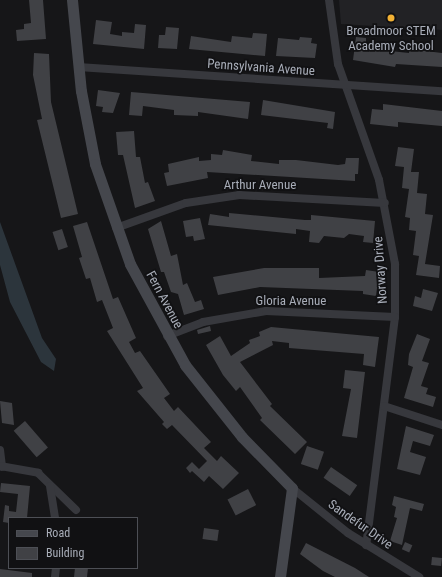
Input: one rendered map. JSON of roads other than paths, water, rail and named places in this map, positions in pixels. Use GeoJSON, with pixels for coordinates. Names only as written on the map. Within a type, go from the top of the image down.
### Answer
{"type":"FeatureCollection","features":[{"type":"Feature","properties":{"kind":"street","name":"Fern Avenue"},"geometry":{"type":"LineString","coordinates":[[72,0],[78,68],[95,164],[116,228],[167,336],[208,397],[292,488]]}},
{"type":"Feature","properties":{"kind":"street","name":"Norway Drive"},"geometry":{"type":"LineString","coordinates":[[329,0],[344,85],[385,203],[395,264],[395,317],[366,545]]}},
{"type":"Feature","properties":{"kind":"street","name":"Pennsylvania Avenue"},"geometry":{"type":"LineString","coordinates":[[78,68],[442,91]]}},
{"type":"Feature","properties":{"kind":"street","name":"Arthur Avenue"},"geometry":{"type":"LineString","coordinates":[[116,228],[186,203],[239,194],[385,203]]}},
{"type":"Feature","properties":{"kind":"street","name":"Gloria Avenue"},"geometry":{"type":"LineString","coordinates":[[167,336],[203,322],[266,311],[395,317]]}},
{"type":"Feature","properties":{"kind":"street"},"geometry":{"type":"LineString","coordinates":[[384,406],[442,425]]}},
{"type":"Feature","properties":{"kind":"street"},"geometry":{"type":"LineString","coordinates":[[0,450],[1,467],[38,472],[50,486],[76,510]]}},
{"type":"Feature","properties":{"kind":"street"},"geometry":{"type":"LineString","coordinates":[[50,486],[55,517]]}},
{"type":"Feature","properties":{"kind":"street"},"geometry":{"type":"LineString","coordinates":[[280,577],[292,488]]}},
{"type":"Feature","properties":{"kind":"street","name":"Sandefur Drive"},"geometry":{"type":"LineString","coordinates":[[292,488],[366,545],[419,577]]}},
{"type":"Feature","properties":{"kind":"place","name":"Broadmoor STEM Academy School"},"geometry":{"type":"Point","coordinates":[391,18]}}]}
